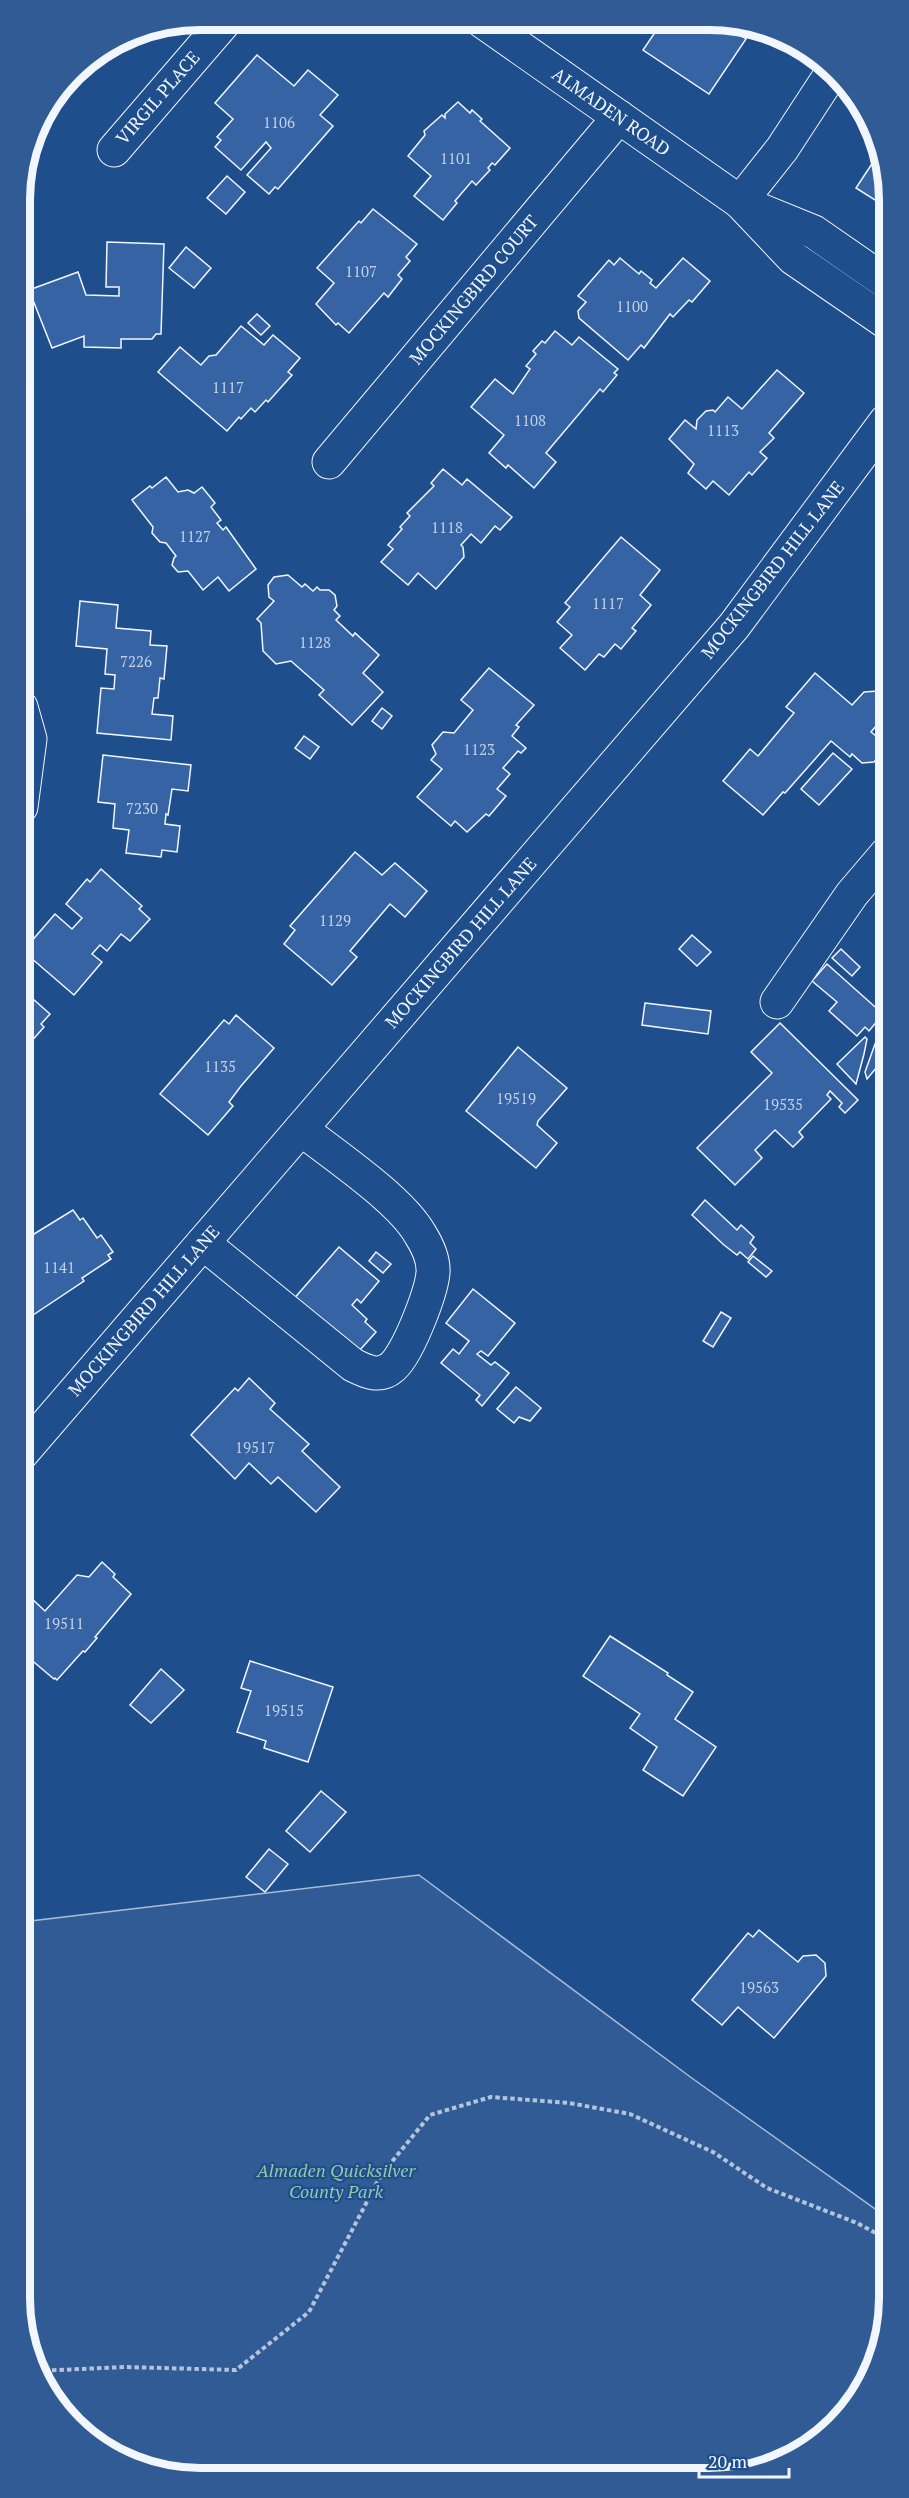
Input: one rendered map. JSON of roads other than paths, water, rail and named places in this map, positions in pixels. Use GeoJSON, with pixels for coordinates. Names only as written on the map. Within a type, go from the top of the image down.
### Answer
{"type":"FeatureCollection","features":[{"type":"Feature","properties":{"kind":"street","name":"VIRGIL PLACE"},"geometry":{"type":"LineString","coordinates":[[114,150],[217,30]]}},
{"type":"Feature","properties":{"kind":"street","name":"ALMADEN ROAD"},"geometry":{"type":"LineString","coordinates":[[495,30],[740,202],[792,258],[879,317]]}},
{"type":"Feature","properties":{"kind":"street"},"geometry":{"type":"LineString","coordinates":[[740,202],[782,148],[828,79]]}},
{"type":"Feature","properties":{"kind":"street","name":"MOCKINGBIRD COURT"},"geometry":{"type":"LineString","coordinates":[[328,462],[619,117]]}},
{"type":"Feature","properties":{"kind":"street","name":"ALMADEN ROAD"},"geometry":{"type":"LineString","coordinates":[[740,202],[814,232],[879,277]]}},
{"type":"Feature","properties":{"kind":"street","name":"MOCKINGBIRD HILL LANE"},"geometry":{"type":"LineString","coordinates":[[30,1444],[734,626],[879,430]]}},
{"type":"Feature","properties":{"kind":"street"},"geometry":{"type":"LineString","coordinates":[[777,1002],[852,894],[879,862]]}},
{"type":"Feature","properties":{"kind":"street"},"geometry":{"type":"LineString","coordinates":[[203,1243],[353,1365],[368,1373],[381,1373],[391,1369],[400,1359],[410,1342],[429,1289],[433,1272],[428,1250],[419,1232],[387,1198],[301,1129]]}},
{"type":"Feature","properties":{"kind":"park label","name":"Almaden Quicksilver County Park"},"geometry":{"type":"Point","coordinates":[336,2181]}}]}
